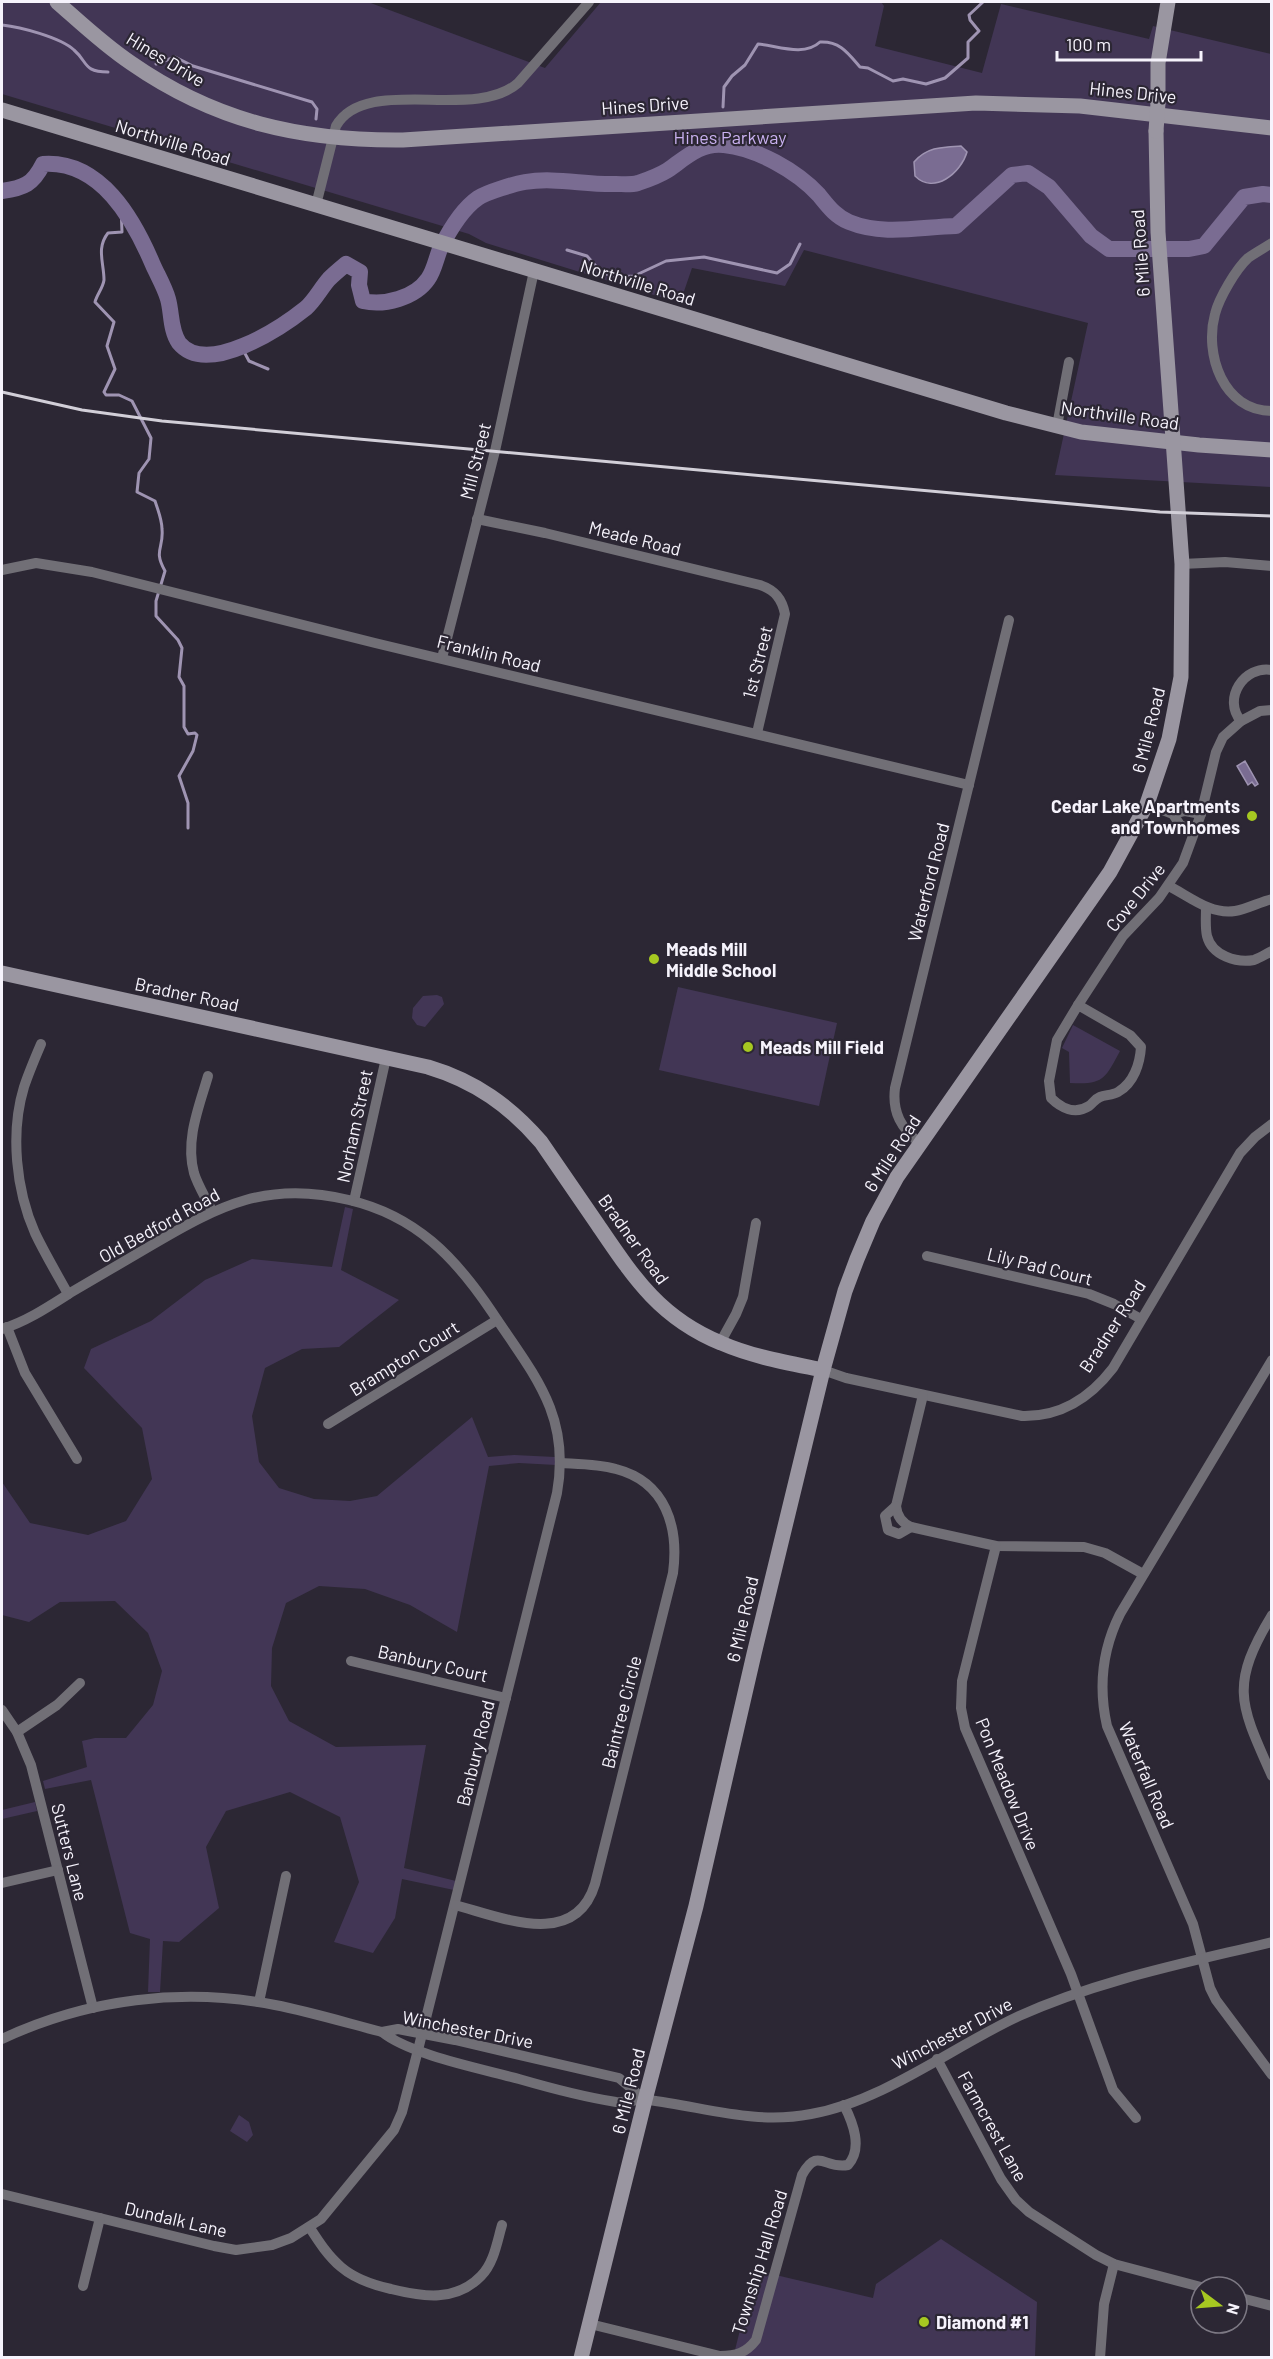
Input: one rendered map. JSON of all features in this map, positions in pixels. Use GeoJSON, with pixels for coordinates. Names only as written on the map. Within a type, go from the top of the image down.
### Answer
{"type":"FeatureCollection","features":[{"type":"Feature","properties":{"kind":"street","name":"Hines Drive"},"geometry":{"type":"LineString","coordinates":[[57,2],[130,63],[179,92],[221,111],[253,122],[288,131],[333,138],[403,140],[976,103],[1080,106],[1272,128]]}},
{"type":"Feature","properties":{"kind":"street"},"geometry":{"type":"LineString","coordinates":[[316,205],[336,126],[342,117],[365,104],[487,98],[506,92],[518,83],[589,2]]}},
{"type":"Feature","properties":{"kind":"street","name":"6 Mile Road"},"geometry":{"type":"LineString","coordinates":[[581,2358],[696,1906],[822,1370],[845,1291],[884,1199],[1110,872],[1147,804],[1169,739],[1180,687],[1183,651],[1182,564],[1158,232],[1156,131],[1158,63],[1168,2]]}},
{"type":"Feature","properties":{"kind":"street","name":"Northville Road"},"geometry":{"type":"LineString","coordinates":[[2,110],[996,410],[1081,432],[1272,450]]}},
{"type":"Feature","properties":{"kind":"street"},"geometry":{"type":"LineString","coordinates":[[1272,243],[1247,259],[1228,285],[1215,314],[1213,337],[1215,363],[1224,387],[1244,404],[1272,411]]}},
{"type":"Feature","properties":{"kind":"street","name":"Mill Street"},"geometry":{"type":"LineString","coordinates":[[442,658],[495,451],[534,272]]}},
{"type":"Feature","properties":{"kind":"street"},"geometry":{"type":"LineString","coordinates":[[1057,426],[1069,362]]}},
{"type":"Feature","properties":{"kind":"street","name":"Meade Road"},"geometry":{"type":"LineString","coordinates":[[477,519],[546,533],[760,585],[772,590],[781,600]]}},
{"type":"Feature","properties":{"kind":"street"},"geometry":{"type":"LineString","coordinates":[[1182,564],[1225,562],[1272,566]]}},
{"type":"Feature","properties":{"kind":"street","name":"Franklin Road"},"geometry":{"type":"LineString","coordinates":[[2,570],[27,564],[47,564],[161,589],[969,785]]}},
{"type":"Feature","properties":{"kind":"street","name":"1st Street"},"geometry":{"type":"LineString","coordinates":[[757,733],[784,624],[785,614],[781,600]]}},
{"type":"Feature","properties":{"kind":"street","name":"Waterford Road"},"geometry":{"type":"LineString","coordinates":[[921,1144],[901,1125],[894,1097],[1009,620]]}},
{"type":"Feature","properties":{"kind":"street"},"geometry":{"type":"LineString","coordinates":[[1272,670],[1253,671],[1241,681],[1234,699],[1234,708],[1241,721],[1260,711],[1272,710]]}},
{"type":"Feature","properties":{"kind":"street","name":"Cove Drive"},"geometry":{"type":"LineString","coordinates":[[1078,1005],[1130,1035],[1141,1047],[1140,1064],[1119,1092],[1097,1098],[1087,1108],[1071,1111],[1059,1106],[1051,1098],[1049,1081],[1057,1040],[1078,1005],[1123,936],[1169,886],[1183,863],[1201,814],[1220,742],[1241,721]]}},
{"type":"Feature","properties":{"kind":"street"},"geometry":{"type":"LineString","coordinates":[[1147,804],[1173,814],[1185,811],[1201,814]]}},
{"type":"Feature","properties":{"kind":"street"},"geometry":{"type":"LineString","coordinates":[[1173,814],[1180,825],[1195,832]]}},
{"type":"Feature","properties":{"kind":"street"},"geometry":{"type":"LineString","coordinates":[[1169,886],[1217,912],[1237,911],[1272,899]]}},
{"type":"Feature","properties":{"kind":"street"},"geometry":{"type":"LineString","coordinates":[[1206,908],[1207,938],[1216,950],[1225,956],[1241,960],[1256,959],[1272,951]]}},
{"type":"Feature","properties":{"kind":"street","name":"Bradner Road"},"geometry":{"type":"LineString","coordinates":[[2,973],[428,1067],[456,1077],[485,1091],[512,1111],[541,1142],[623,1264],[641,1287],[677,1319],[720,1343],[752,1354],[822,1370],[846,1378],[1022,1416],[1041,1416],[1060,1411],[1080,1401],[1103,1381],[1240,1153],[1254,1137],[1272,1124]]}},
{"type":"Feature","properties":{"kind":"street"},"geometry":{"type":"LineString","coordinates":[[41,1044],[21,1101],[18,1164],[29,1219],[68,1294]]}},
{"type":"Feature","properties":{"kind":"street","name":"Norham Street"},"geometry":{"type":"LineString","coordinates":[[354,1202],[386,1058]]}},
{"type":"Feature","properties":{"kind":"street"},"geometry":{"type":"LineString","coordinates":[[208,1076],[195,1119],[192,1160],[198,1183],[212,1211]]}},
{"type":"Feature","properties":{"kind":"street","name":"Old Bedford Road"},"geometry":{"type":"LineString","coordinates":[[4,1328],[34,1315],[212,1211],[243,1199],[282,1193],[318,1194],[354,1202],[396,1218],[437,1245],[464,1273],[548,1399],[558,1433],[561,1463]]}},
{"type":"Feature","properties":{"kind":"street"},"geometry":{"type":"LineString","coordinates":[[720,1343],[743,1297],[756,1223]]}},
{"type":"Feature","properties":{"kind":"street","name":"Lily Pad Court"},"geometry":{"type":"LineString","coordinates":[[927,1256],[1089,1294],[1142,1319]]}},
{"type":"Feature","properties":{"kind":"street","name":"Brampton Court"},"geometry":{"type":"LineString","coordinates":[[328,1424],[497,1320]]}},
{"type":"Feature","properties":{"kind":"street"},"geometry":{"type":"LineString","coordinates":[[4,1328],[25,1373],[77,1459]]}},
{"type":"Feature","properties":{"kind":"street","name":"Waterfall Road"},"geometry":{"type":"LineString","coordinates":[[1272,1360],[1119,1614],[1109,1640],[1102,1675],[1103,1707],[1114,1744],[1193,1924],[1216,2000],[1272,2075]]}},
{"type":"Feature","properties":{"kind":"street"},"geometry":{"type":"LineString","coordinates":[[923,1395],[896,1506],[900,1520],[911,1527],[996,1546],[1084,1546],[1105,1553],[1143,1574]]}},
{"type":"Feature","properties":{"kind":"street","name":"Banbury Road"},"geometry":{"type":"LineString","coordinates":[[418,2050],[557,1493],[561,1463]]}},
{"type":"Feature","properties":{"kind":"street","name":"Baintree Circle"},"geometry":{"type":"LineString","coordinates":[[455,1905],[526,1923],[543,1925],[569,1918],[590,1898],[672,1573],[675,1547],[672,1523],[663,1504],[650,1487],[615,1468],[561,1463]]}},
{"type":"Feature","properties":{"kind":"street"},"geometry":{"type":"LineString","coordinates":[[896,1506],[885,1516],[888,1530],[899,1534],[911,1527]]}},
{"type":"Feature","properties":{"kind":"street","name":"Pon Meadow Drive"},"geometry":{"type":"LineString","coordinates":[[996,1546],[962,1681],[963,1718],[968,1738],[1078,1993],[1113,2090],[1136,2118]]}},
{"type":"Feature","properties":{"kind":"street"},"geometry":{"type":"LineString","coordinates":[[1272,1615],[1247,1661],[1243,1694],[1250,1725],[1272,1776]]}},
{"type":"Feature","properties":{"kind":"street","name":"Banbury Court"},"geometry":{"type":"LineString","coordinates":[[351,1661],[506,1698]]}},
{"type":"Feature","properties":{"kind":"street"},"geometry":{"type":"LineString","coordinates":[[17,1732],[57,1705],[80,1683]]}},
{"type":"Feature","properties":{"kind":"street","name":"Sutters Lane"},"geometry":{"type":"LineString","coordinates":[[2,1710],[17,1732],[31,1765],[93,2008]]}},
{"type":"Feature","properties":{"kind":"street"},"geometry":{"type":"LineString","coordinates":[[2,1883],[58,1870]]}},
{"type":"Feature","properties":{"kind":"street"},"geometry":{"type":"LineString","coordinates":[[260,2002],[286,1876]]}},
{"type":"Feature","properties":{"kind":"street","name":"Winchester Drive"},"geometry":{"type":"LineString","coordinates":[[382,2032],[394,2042],[418,2050],[532,2083],[618,2102],[645,2100],[759,2119],[798,2116],[844,2105],[879,2091],[1019,2016],[1078,1993],[1143,1973],[1272,1942]]}},
{"type":"Feature","properties":{"kind":"street","name":"Winchester Drive"},"geometry":{"type":"LineString","coordinates":[[2,2039],[31,2026],[93,2008],[133,2000],[174,1997],[260,2002],[382,2032],[398,2029],[619,2078],[645,2100]]}},
{"type":"Feature","properties":{"kind":"street","name":"Dundalk Lane"},"geometry":{"type":"LineString","coordinates":[[2,2194],[214,2246],[236,2250],[272,2245],[309,2228],[332,2208],[394,2130],[402,2112],[418,2050]]}},
{"type":"Feature","properties":{"kind":"street","name":"Farmcrest Lane"},"geometry":{"type":"LineString","coordinates":[[937,2059],[1001,2179],[1016,2200],[1041,2221],[1114,2264],[1189,2284]]}},
{"type":"Feature","properties":{"kind":"street","name":"Township Hall Road"},"geometry":{"type":"LineString","coordinates":[[590,2324],[720,2356],[734,2356],[748,2350],[756,2340],[802,2175],[814,2160],[821,2160],[840,2167],[848,2165],[855,2153],[854,2128],[844,2105]]}},
{"type":"Feature","properties":{"kind":"street"},"geometry":{"type":"LineString","coordinates":[[83,2286],[100,2218]]}},
{"type":"Feature","properties":{"kind":"street"},"geometry":{"type":"LineString","coordinates":[[309,2228],[330,2257],[353,2276],[374,2285],[416,2295],[432,2296],[450,2294],[463,2289],[483,2275],[490,2265],[502,2225]]}},
{"type":"Feature","properties":{"kind":"street"},"geometry":{"type":"LineString","coordinates":[[1100,2358],[1104,2304],[1114,2264]]}},
{"type":"Feature","properties":{"kind":"street"},"geometry":{"type":"LineString","coordinates":[[1249,2300],[1272,2306]]}},
{"type":"Feature","properties":{"kind":"green space","name":"Hines Parkway"},"geometry":{"type":"Polygon","coordinates":[[[2,2],[368,2],[545,68],[601,2],[881,2],[884,6],[875,46],[982,73],[1001,4],[1149,39],[1153,26],[1271,54],[1271,487],[1055,475],[1088,323],[804,250],[785,286],[692,268],[680,303],[486,243],[469,234],[2,94],[2,2]]]}},
{"type":"Feature","properties":{"kind":"green space","name":"Meads Mill Field"},"geometry":{"type":"Polygon","coordinates":[[[678,987],[837,1023],[819,1106],[659,1070],[678,987]]]}},
{"type":"Feature","properties":{"kind":"green space"},"geometry":{"type":"Polygon","coordinates":[[[423,996],[442,997],[444,1004],[425,1027],[417,1025],[412,1018],[413,1008],[423,996]]]}},
{"type":"Feature","properties":{"kind":"green space"},"geometry":{"type":"Polygon","coordinates":[[[1073,1025],[1120,1051],[1106,1074],[1096,1081],[1070,1083],[1069,1052],[1062,1048],[1073,1025]]]}},
{"type":"Feature","properties":{"kind":"green space"},"geometry":{"type":"Polygon","coordinates":[[[345,1207],[353,1209],[341,1270],[399,1300],[339,1347],[302,1349],[265,1368],[252,1416],[259,1462],[279,1488],[314,1499],[350,1501],[377,1496],[472,1417],[488,1457],[514,1455],[555,1457],[556,1465],[519,1463],[489,1466],[457,1632],[410,1605],[365,1589],[319,1586],[286,1603],[272,1648],[271,1686],[289,1721],[336,1747],[426,1745],[404,1868],[456,1881],[454,1890],[402,1879],[395,1918],[373,1953],[334,1942],[359,1882],[340,1817],[290,1792],[226,1811],[206,1847],[219,1908],[179,1942],[163,1941],[160,1992],[148,1992],[150,1939],[130,1933],[91,1780],[45,1789],[43,1781],[87,1767],[82,1741],[95,1738],[126,1738],[153,1705],[162,1671],[148,1633],[115,1601],[60,1602],[29,1622],[2,1615],[2,1482],[30,1523],[88,1535],[126,1521],[152,1479],[142,1428],[84,1368],[91,1349],[151,1321],[205,1280],[252,1259],[332,1267],[345,1207]]]}},
{"type":"Feature","properties":{"kind":"green space"},"geometry":{"type":"Polygon","coordinates":[[[35,1802],[37,1811],[2,1819],[2,1810],[35,1802]]]}},
{"type":"Feature","properties":{"kind":"green space"},"geometry":{"type":"Polygon","coordinates":[[[239,2115],[249,2122],[253,2135],[247,2142],[230,2131],[239,2115]]]}},
{"type":"Feature","properties":{"kind":"green space"},"geometry":{"type":"Polygon","coordinates":[[[941,2239],[1037,2302],[1035,2357],[733,2358],[755,2270],[873,2298],[876,2284],[941,2239]]]}},
{"type":"Feature","properties":{"kind":"shaded area"},"geometry":{"type":"Polygon","coordinates":[[[961,146],[967,152],[964,160],[946,179],[930,183],[915,176],[914,162],[924,153],[961,146]]]}},
{"type":"Feature","properties":{"kind":"shaded area"},"geometry":{"type":"Polygon","coordinates":[[[1245,761],[1258,784],[1255,786],[1252,782],[1248,785],[1237,766],[1245,761]]]}},
{"type":"Feature","properties":{"kind":"waterway"},"geometry":{"type":"LineString","coordinates":[[723,107],[724,87],[732,76],[745,65],[758,44],[799,50],[820,42],[827,42],[843,49],[860,67],[868,68],[893,81],[903,79],[926,84],[945,78],[968,58],[968,42],[979,31],[970,20],[969,15],[983,2]]}},
{"type":"Feature","properties":{"kind":"waterway"},"geometry":{"type":"LineString","coordinates":[[2,25],[50,37],[68,45],[90,68],[108,72]]}},
{"type":"Feature","properties":{"kind":"waterway"},"geometry":{"type":"LineString","coordinates":[[156,64],[175,57],[193,66],[312,102],[317,109],[316,119]]}},
{"type":"Feature","properties":{"kind":"waterway"},"geometry":{"type":"LineString","coordinates":[[2,191],[27,184],[43,164],[64,165],[98,182],[113,196],[136,230],[167,295],[173,327],[179,343],[191,352],[207,355],[244,346],[280,327],[306,308],[329,279],[346,264],[360,272],[359,285],[363,301],[389,301],[407,296],[422,286],[430,276],[440,249],[461,215],[478,198],[488,193],[514,184],[536,181],[635,184],[665,172],[687,156],[708,146],[736,147],[775,162],[810,186],[840,217],[849,222],[875,229],[902,230],[956,226],[1012,175],[1028,173],[1049,187],[1091,236],[1109,249],[1189,249],[1204,246],[1244,197],[1272,195]]}},
{"type":"Feature","properties":{"kind":"waterway"},"geometry":{"type":"LineString","coordinates":[[121,206],[122,232],[108,233],[102,244],[104,280],[95,302],[114,322],[107,346],[115,369],[104,392],[106,395],[119,395],[132,401],[151,438],[149,459],[139,473],[137,492],[155,501],[161,519],[162,536],[159,554],[165,571],[156,601],[156,616],[178,640],[182,648],[179,677],[184,686],[184,727],[188,734],[197,735],[193,751],[179,776],[188,803],[188,828]]}},
{"type":"Feature","properties":{"kind":"waterway"},"geometry":{"type":"LineString","coordinates":[[567,250],[587,256],[601,272],[615,277],[634,276],[666,261],[704,257],[777,273],[790,264],[800,244]]}},
{"type":"Feature","properties":{"kind":"waterway"},"geometry":{"type":"LineString","coordinates":[[241,346],[249,361],[268,369]]}},
{"type":"Feature","properties":{"kind":"railway"},"geometry":{"type":"LineString","coordinates":[[2,392],[82,410],[162,421],[1160,512],[1272,516]]}},
{"type":"Feature","properties":{"kind":"place","name":"Cedar Lake Apartments and Townhomes"},"geometry":{"type":"Point","coordinates":[1252,816]}},
{"type":"Feature","properties":{"kind":"place","name":"Meads Mill Middle School"},"geometry":{"type":"Point","coordinates":[654,959]}},
{"type":"Feature","properties":{"kind":"place","name":"Meads Mill Field"},"geometry":{"type":"Point","coordinates":[748,1047]}},
{"type":"Feature","properties":{"kind":"place","name":"Diamond #1"},"geometry":{"type":"Point","coordinates":[924,2322]}}]}
